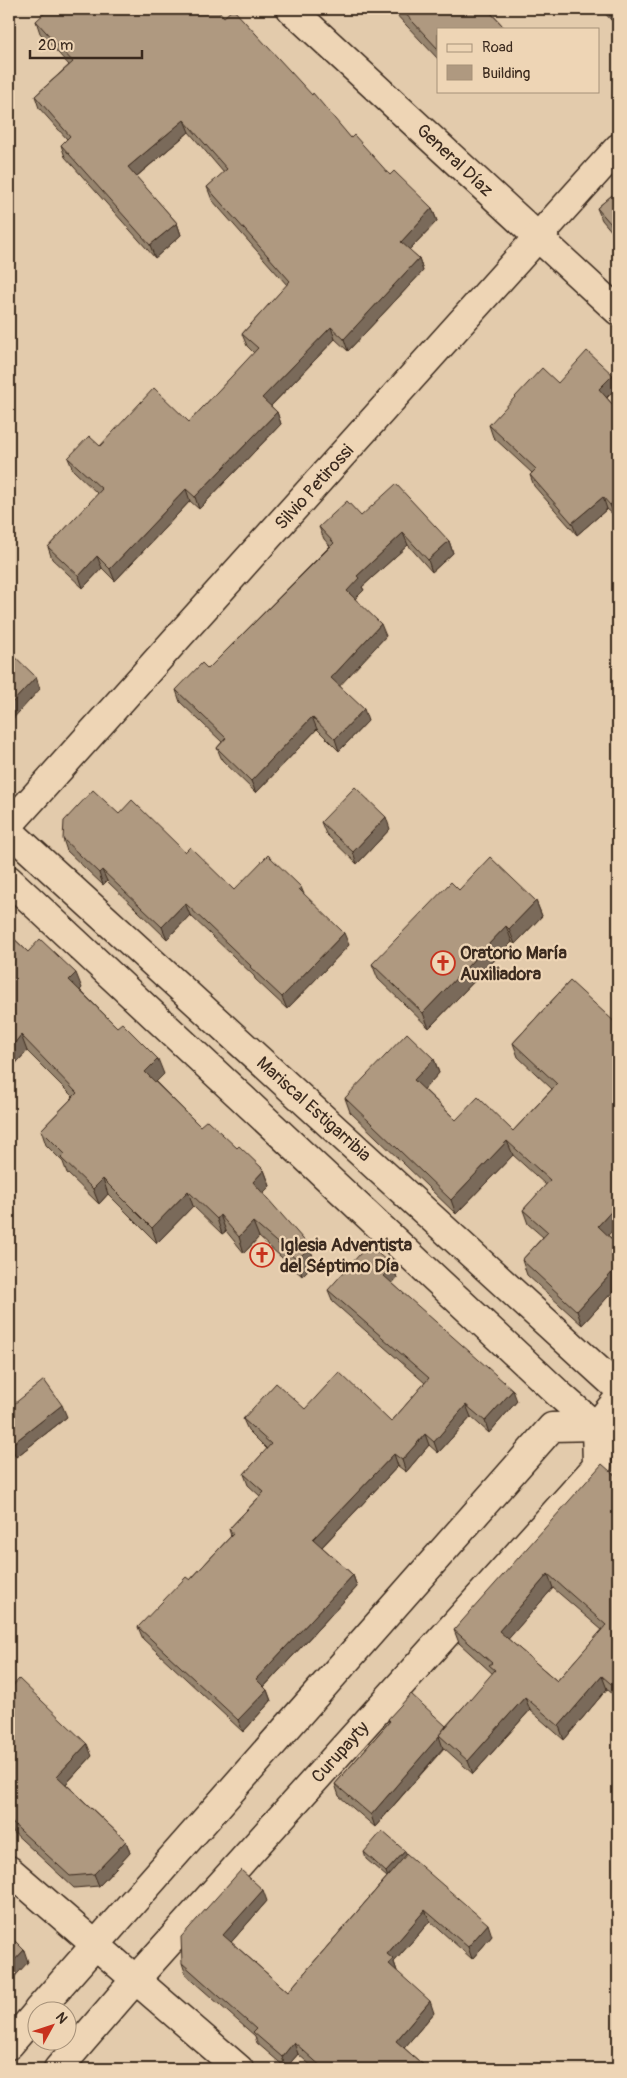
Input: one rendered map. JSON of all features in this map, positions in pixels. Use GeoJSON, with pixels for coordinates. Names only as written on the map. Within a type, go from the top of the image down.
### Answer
{"type":"FeatureCollection","features":[{"type":"Feature","properties":{"kind":"street","name":"General Díaz"},"geometry":{"type":"LineString","coordinates":[[291,9],[618,311]]}},
{"type":"Feature","properties":{"kind":"street","name":"Silvio Petirossi"},"geometry":{"type":"LineString","coordinates":[[9,825],[618,148]]}},
{"type":"Feature","properties":{"kind":"street","name":"Mariscal Estigarribia"},"geometry":{"type":"LineString","coordinates":[[9,831],[618,1388]]}},
{"type":"Feature","properties":{"kind":"street"},"geometry":{"type":"LineString","coordinates":[[9,880],[562,1397],[618,1446]]}},
{"type":"Feature","properties":{"kind":"street"},"geometry":{"type":"LineString","coordinates":[[48,2000],[552,1427],[596,1426],[618,1399]]}},
{"type":"Feature","properties":{"kind":"street","name":"Curupayty"},"geometry":{"type":"LineString","coordinates":[[58,2069],[135,1980],[597,1466],[596,1426]]}},
{"type":"Feature","properties":{"kind":"street"},"geometry":{"type":"LineString","coordinates":[[9,1870],[239,2069]]}},
{"type":"Feature","properties":{"kind":"street"},"geometry":{"type":"LineString","coordinates":[[9,2044],[28,2022]]}},
{"type":"Feature","properties":{"kind":"building"},"geometry":{"type":"Polygon","coordinates":[[[49,9],[217,9],[224,17],[233,9],[312,95],[313,93],[351,138],[354,135],[390,175],[394,171],[432,208],[401,242],[419,258],[344,339],[331,327],[262,398],[277,412],[195,497],[186,489],[110,569],[97,556],[79,576],[48,547],[102,489],[68,458],[89,436],[100,446],[154,388],[189,422],[258,348],[242,334],[290,281],[207,187],[227,169],[184,120],[128,167],[177,223],[150,245],[61,145],[70,136],[35,96],[73,62],[36,21],[49,9]]]}},
{"type":"Feature","properties":{"kind":"building"},"geometry":{"type":"Polygon","coordinates":[[[401,9],[487,9],[503,26],[501,28],[437,28],[437,48],[401,9]]]}},
{"type":"Feature","properties":{"kind":"building"},"geometry":{"type":"Polygon","coordinates":[[[618,190],[618,232],[597,208],[618,190]]]}},
{"type":"Feature","properties":{"kind":"building"},"geometry":{"type":"Polygon","coordinates":[[[587,351],[613,375],[599,389],[618,411],[618,498],[610,505],[603,497],[572,523],[530,475],[536,469],[489,425],[542,368],[558,383],[587,351]]]}},
{"type":"Feature","properties":{"kind":"building"},"geometry":{"type":"Polygon","coordinates":[[[396,484],[449,541],[428,560],[403,533],[357,576],[359,578],[347,591],[381,624],[331,678],[364,709],[335,739],[312,717],[251,781],[217,748],[226,738],[176,690],[202,663],[208,669],[334,543],[319,527],[347,501],[361,516],[396,484]]]}},
{"type":"Feature","properties":{"kind":"building"},"geometry":{"type":"Polygon","coordinates":[[[9,651],[36,677],[9,706],[9,651]]]}},
{"type":"Feature","properties":{"kind":"building"},"geometry":{"type":"Polygon","coordinates":[[[355,787],[386,817],[353,852],[321,822],[355,787]]]}},
{"type":"Feature","properties":{"kind":"building"},"geometry":{"type":"Polygon","coordinates":[[[93,790],[119,814],[132,800],[185,852],[190,847],[234,890],[268,855],[301,887],[299,889],[344,933],[282,997],[185,903],[162,927],[102,870],[99,873],[63,839],[64,821],[93,790]]]}},
{"type":"Feature","properties":{"kind":"building"},"geometry":{"type":"Polygon","coordinates":[[[490,857],[536,901],[509,929],[506,926],[423,1013],[372,964],[451,882],[459,890],[490,857]]]}},
{"type":"Feature","properties":{"kind":"building"},"geometry":{"type":"Polygon","coordinates":[[[9,934],[28,952],[40,939],[76,973],[69,980],[117,1027],[122,1023],[158,1059],[145,1072],[200,1126],[207,1120],[237,1148],[239,1146],[264,1170],[253,1182],[310,1247],[297,1260],[253,1222],[239,1237],[220,1215],[217,1219],[188,1191],[152,1228],[103,1179],[93,1189],[61,1158],[65,1154],[41,1130],[77,1093],[21,1035],[9,1050],[9,934]]]}},
{"type":"Feature","properties":{"kind":"building"},"geometry":{"type":"Polygon","coordinates":[[[570,981],[618,1025],[618,1204],[598,1226],[618,1245],[618,1266],[577,1311],[522,1260],[548,1232],[523,1210],[550,1180],[507,1141],[451,1200],[345,1098],[407,1033],[434,1059],[414,1080],[456,1120],[478,1097],[513,1131],[557,1084],[513,1043],[570,981]]]}},
{"type":"Feature","properties":{"kind":"building"},"geometry":{"type":"Polygon","coordinates":[[[368,1245],[393,1266],[384,1276],[513,1390],[485,1421],[466,1405],[434,1442],[425,1434],[402,1460],[394,1454],[313,1539],[353,1575],[256,1679],[267,1690],[238,1720],[138,1627],[186,1577],[190,1580],[233,1534],[229,1529],[264,1492],[244,1474],[271,1444],[243,1419],[276,1383],[305,1409],[339,1372],[391,1422],[429,1378],[328,1290],[368,1245]]]}},
{"type":"Feature","properties":{"kind":"building"},"geometry":{"type":"Polygon","coordinates":[[[44,1380],[62,1405],[11,1445],[9,1442],[9,1408],[44,1380]]]}},
{"type":"Feature","properties":{"kind":"building"},"geometry":{"type":"Polygon","coordinates":[[[602,1464],[618,1478],[618,1690],[602,1676],[559,1726],[525,1697],[468,1761],[439,1735],[495,1670],[489,1665],[492,1663],[454,1630],[602,1464]],[[548,1574],[499,1631],[557,1681],[606,1625],[548,1574]]]}},
{"type":"Feature","properties":{"kind":"building"},"geometry":{"type":"Polygon","coordinates":[[[19,1679],[87,1744],[57,1776],[126,1841],[94,1874],[70,1876],[9,1820],[9,1690],[19,1679]]]}},
{"type":"Feature","properties":{"kind":"building"},"geometry":{"type":"Polygon","coordinates":[[[411,1694],[446,1726],[371,1815],[335,1784],[411,1694]]]}},
{"type":"Feature","properties":{"kind":"building"},"geometry":{"type":"Polygon","coordinates":[[[382,1831],[405,1851],[386,1872],[364,1852],[382,1831]]]}},
{"type":"Feature","properties":{"kind":"building"},"geometry":{"type":"Polygon","coordinates":[[[407,1854],[488,1924],[468,1947],[425,1910],[387,1954],[393,1959],[389,1964],[430,2001],[396,2041],[428,2069],[324,2069],[294,2042],[282,2057],[253,2032],[256,2029],[182,1963],[181,1937],[241,1870],[263,1890],[223,1935],[288,1992],[407,1854]]]}},
{"type":"Feature","properties":{"kind":"building"},"geometry":{"type":"Polygon","coordinates":[[[9,1935],[24,1950],[9,1966],[9,1935]]]}},
{"type":"Feature","properties":{"kind":"place","name":"Oratorio María Auxiliadora"},"geometry":{"type":"Point","coordinates":[443,963]}},
{"type":"Feature","properties":{"kind":"place","name":"Iglesia Adventista del Séptimo Día"},"geometry":{"type":"Point","coordinates":[262,1255]}}]}
